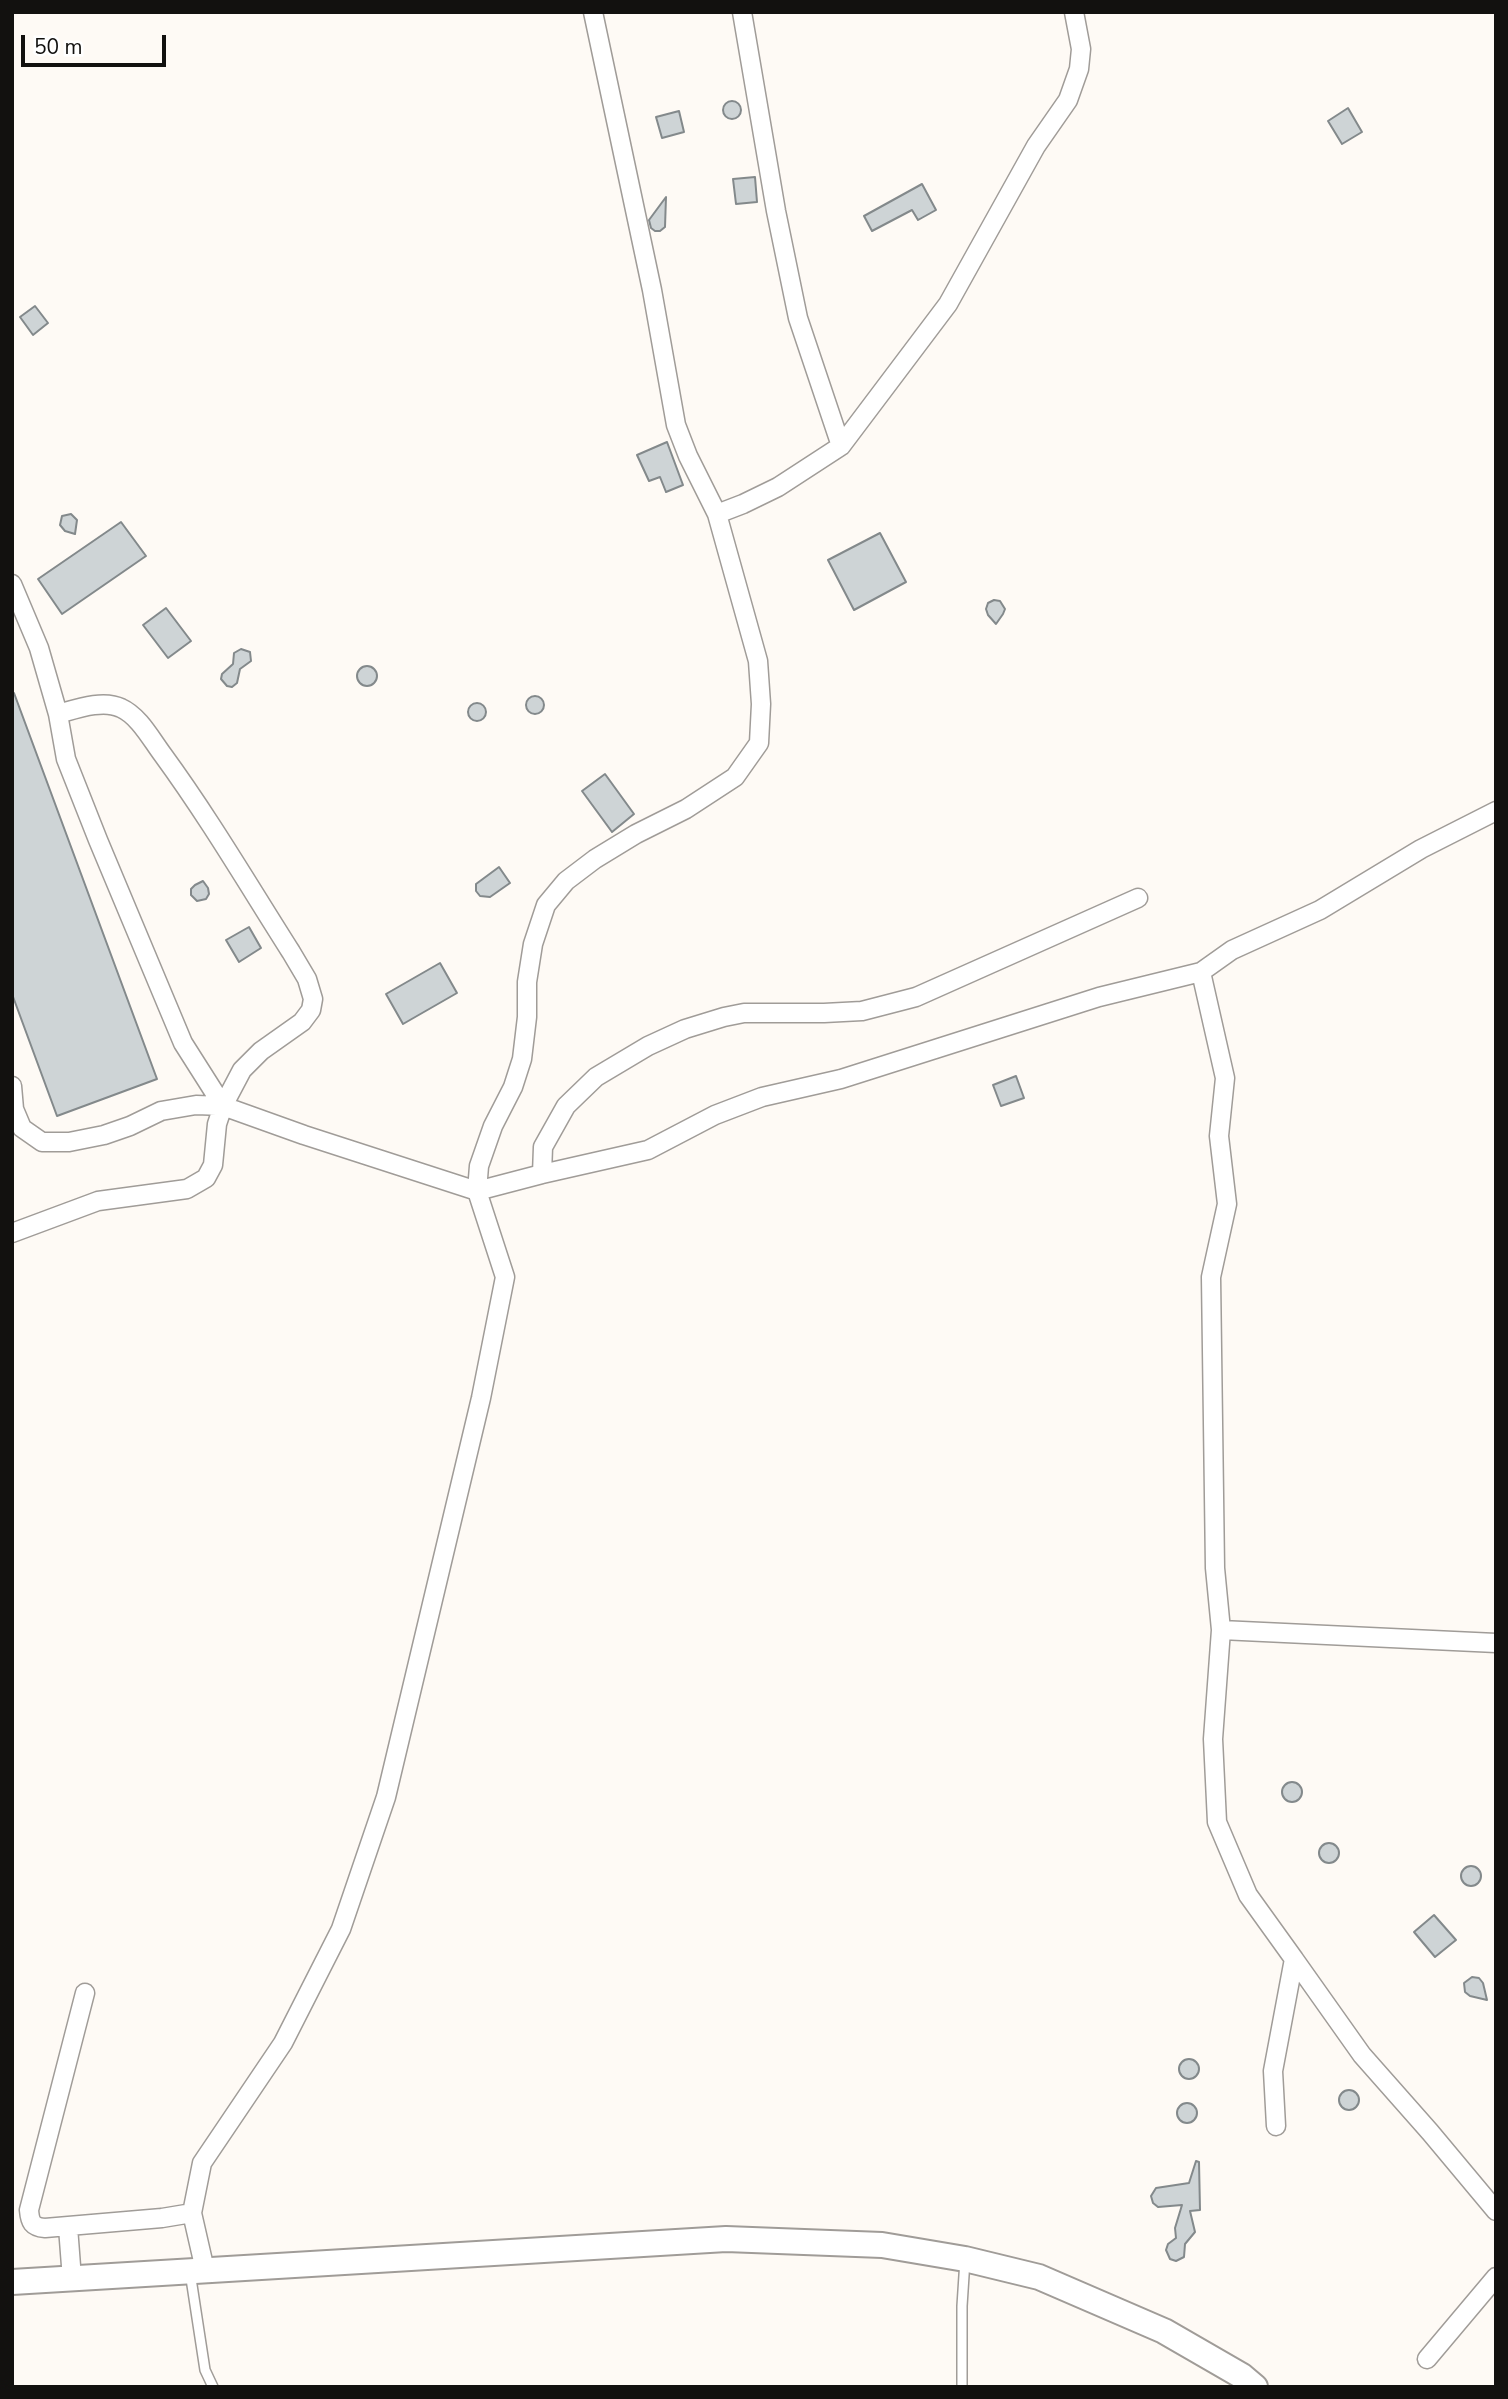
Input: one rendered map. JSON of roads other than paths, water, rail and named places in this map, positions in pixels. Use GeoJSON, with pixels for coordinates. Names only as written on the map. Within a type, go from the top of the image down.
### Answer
{"type":"FeatureCollection","features":[{"type":"Feature","properties":{"kind":"main road"},"geometry":{"type":"LineString","coordinates":[[12,2282],[726,2239],[881,2245],[965,2259],[1039,2277],[1164,2331],[1242,2376],[1255,2387]]}},
{"type":"Feature","properties":{"kind":"street"},"geometry":{"type":"LineString","coordinates":[[197,2270],[192,2213],[202,2164],[283,2043],[341,1929],[386,1797],[481,1398],[505,1277],[477,1191],[479,1166],[522,1059],[527,1017],[527,982],[533,944],[546,905],[566,881],[594,859],[686,809],[735,778],[758,743],[761,704],[758,661],[717,514],[676,425],[652,290],[593,12]]}},
{"type":"Feature","properties":{"kind":"street"},"geometry":{"type":"LineString","coordinates":[[742,12],[776,211],[798,318],[841,446]]}},
{"type":"Feature","properties":{"kind":"street"},"geometry":{"type":"LineString","coordinates":[[717,514],[744,505],[778,487],[841,446],[948,304],[1035,146],[1069,100],[1079,69],[1081,49],[1074,12]]}},
{"type":"Feature","properties":{"kind":"street"},"geometry":{"type":"LineString","coordinates":[[12,584],[39,648],[58,714],[66,759],[183,1043],[223,1106]]}},
{"type":"Feature","properties":{"kind":"street"},"geometry":{"type":"LineString","coordinates":[[12,1233],[98,1202],[187,1189],[206,1178],[213,1165],[217,1124],[223,1106],[242,1070],[261,1051],[302,1023],[311,1010],[313,999],[307,979],[181,779],[130,712],[117,706],[103,705],[80,707],[58,714]]}},
{"type":"Feature","properties":{"kind":"street"},"geometry":{"type":"LineString","coordinates":[[12,1086],[14,1109],[22,1128],[42,1142],[69,1142],[104,1135],[161,1111],[196,1105],[223,1106],[477,1191],[648,1150],[715,1115],[762,1097],[841,1079],[1099,997],[1201,972],[1232,950],[1320,910],[1421,849],[1496,811]]}},
{"type":"Feature","properties":{"kind":"street"},"geometry":{"type":"LineString","coordinates":[[542,1174],[543,1147],[566,1106],[596,1077],[648,1046],[685,1029],[744,1013],[862,1011],[916,997],[964,978],[1138,898]]}},
{"type":"Feature","properties":{"kind":"street"},"geometry":{"type":"LineString","coordinates":[[1201,972],[1225,1078],[1220,1136],[1227,1204],[1211,1277],[1215,1568],[1221,1630],[1213,1739],[1217,1822],[1248,1895],[1362,2055],[1496,2211]]}},
{"type":"Feature","properties":{"kind":"street"},"geometry":{"type":"LineString","coordinates":[[1221,1630],[1496,1643]]}},
{"type":"Feature","properties":{"kind":"street"},"geometry":{"type":"LineString","coordinates":[[1276,2126],[1273,2070],[1294,1959]]}},
{"type":"Feature","properties":{"kind":"street"},"geometry":{"type":"LineString","coordinates":[[85,1993],[29,2210],[30,2222],[37,2228],[68,2227],[192,2213]]}},
{"type":"Feature","properties":{"kind":"street"},"geometry":{"type":"LineString","coordinates":[[68,2227],[72,2279]]}},
{"type":"Feature","properties":{"kind":"street"},"geometry":{"type":"LineString","coordinates":[[1427,2359],[1496,2277]]}},
{"type":"Feature","properties":{"kind":"lane"},"geometry":{"type":"LineString","coordinates":[[962,2387],[965,2259]]}},
{"type":"Feature","properties":{"kind":"lane"},"geometry":{"type":"LineString","coordinates":[[197,2270],[205,2370],[213,2387]]}}]}
